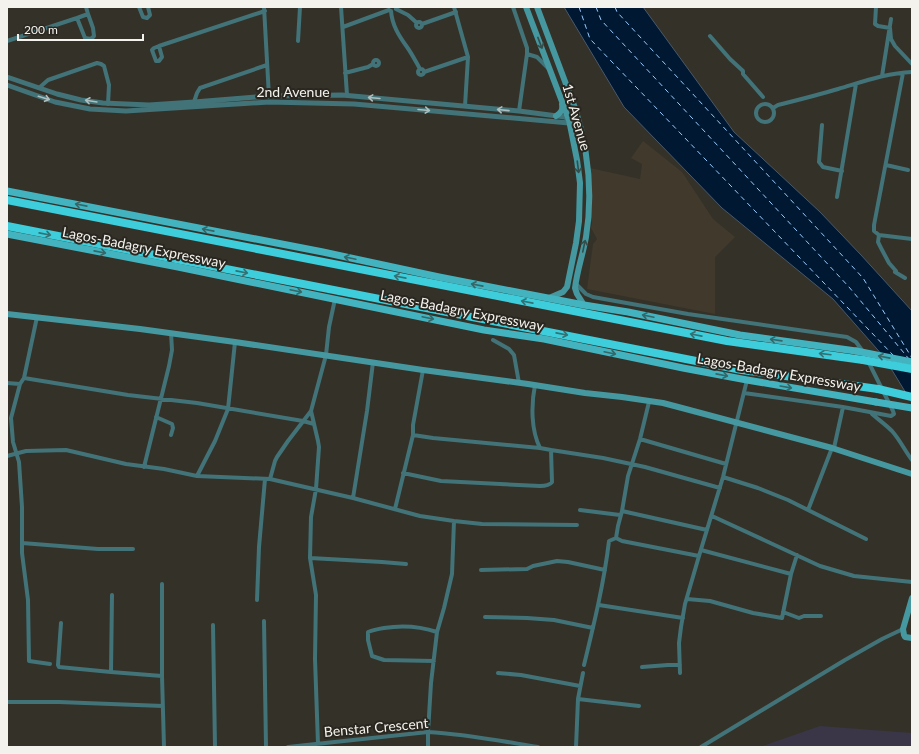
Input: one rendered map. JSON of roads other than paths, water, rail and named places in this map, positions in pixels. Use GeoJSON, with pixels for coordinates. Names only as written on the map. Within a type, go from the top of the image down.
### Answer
{"type":"FeatureCollection","features":[{"type":"Feature","properties":{"kind":"highway","name":"Lagos-Badagry Expressway"},"geometry":{"type":"LineString","coordinates":[[7,200],[727,341],[863,360],[912,369]]}},
{"type":"Feature","properties":{"kind":"highway","name":"Lagos-Badagry Expressway"},"geometry":{"type":"LineString","coordinates":[[7,226],[742,370],[878,389],[912,397]]}},
{"type":"Feature","properties":{"kind":"main road","name":"1st Avenue"},"geometry":{"type":"LineString","coordinates":[[526,7],[569,122],[580,183],[579,229],[567,287],[563,292],[549,298]]}},
{"type":"Feature","properties":{"kind":"main road","name":"1st Avenue"},"geometry":{"type":"LineString","coordinates":[[536,7],[566,83],[579,121],[589,178],[586,240],[576,284]]}},
{"type":"Feature","properties":{"kind":"main road"},"geometry":{"type":"LineString","coordinates":[[556,116],[560,113],[562,108],[561,102]]}},
{"type":"Feature","properties":{"kind":"main road","name":"Lagos-Badagry Expressway"},"geometry":{"type":"LineString","coordinates":[[7,191],[740,335],[856,351],[912,362]]}},
{"type":"Feature","properties":{"kind":"main road","name":"Lagos-Badagry Expressway"},"geometry":{"type":"LineString","coordinates":[[7,234],[178,267],[484,330],[544,339],[747,380],[912,408]]}},
{"type":"Feature","properties":{"kind":"main road"},"geometry":{"type":"LineString","coordinates":[[576,284],[575,288],[577,294],[584,305]]}},
{"type":"Feature","properties":{"kind":"main road"},"geometry":{"type":"LineString","coordinates":[[7,314],[172,333],[649,402],[682,408],[833,448],[912,474]]}},
{"type":"Feature","properties":{"kind":"main road"},"geometry":{"type":"LineString","coordinates":[[912,598],[903,630],[904,635],[912,638]]}},
{"type":"Feature","properties":{"kind":"street"},"geometry":{"type":"LineString","coordinates":[[77,18],[85,38],[91,39],[94,36],[94,33],[86,7]]}},
{"type":"Feature","properties":{"kind":"street"},"geometry":{"type":"LineString","coordinates":[[140,7],[143,17],[147,18],[150,15],[148,7]]}},
{"type":"Feature","properties":{"kind":"street"},"geometry":{"type":"LineString","coordinates":[[298,41],[300,7]]}},
{"type":"Feature","properties":{"kind":"street"},"geometry":{"type":"LineString","coordinates":[[341,7],[347,95]]}},
{"type":"Feature","properties":{"kind":"street"},"geometry":{"type":"LineString","coordinates":[[513,7],[527,48],[519,111]]}},
{"type":"Feature","properties":{"kind":"street"},"geometry":{"type":"LineString","coordinates":[[876,7],[875,24],[890,28]]}},
{"type":"Feature","properties":{"kind":"street"},"geometry":{"type":"LineString","coordinates":[[343,27],[390,9],[394,11],[397,8],[408,15],[416,23],[421,22],[422,24],[455,9],[468,57],[465,106]]}},
{"type":"Feature","properties":{"kind":"street"},"geometry":{"type":"LineString","coordinates":[[159,46],[264,9],[269,99]]}},
{"type":"Feature","properties":{"kind":"street"},"geometry":{"type":"LineString","coordinates":[[390,9],[392,20],[401,41],[407,47],[422,71],[468,57]]}},
{"type":"Feature","properties":{"kind":"street"},"geometry":{"type":"LineString","coordinates":[[7,41],[88,14]]}},
{"type":"Feature","properties":{"kind":"street"},"geometry":{"type":"LineString","coordinates":[[890,19],[891,40],[912,64]]}},
{"type":"Feature","properties":{"kind":"street"},"geometry":{"type":"LineString","coordinates":[[882,76],[890,28]]}},
{"type":"Feature","properties":{"kind":"street"},"geometry":{"type":"LineString","coordinates":[[710,36],[730,59],[743,71],[743,74],[763,97]]}},
{"type":"Feature","properties":{"kind":"street"},"geometry":{"type":"LineString","coordinates":[[527,54],[537,57],[549,69]]}},
{"type":"Feature","properties":{"kind":"street"},"geometry":{"type":"LineString","coordinates":[[39,88],[48,80],[97,63],[104,66],[109,85],[108,104]]}},
{"type":"Feature","properties":{"kind":"street"},"geometry":{"type":"LineString","coordinates":[[345,73],[368,67],[373,64]]}},
{"type":"Feature","properties":{"kind":"street"},"geometry":{"type":"LineString","coordinates":[[194,102],[200,88],[267,65]]}},
{"type":"Feature","properties":{"kind":"street"},"geometry":{"type":"LineString","coordinates":[[903,72],[874,231],[879,235],[912,239]]}},
{"type":"Feature","properties":{"kind":"street"},"geometry":{"type":"LineString","coordinates":[[773,108],[778,105],[882,76],[912,72]]}},
{"type":"Feature","properties":{"kind":"street","name":"2nd Avenue"},"geometry":{"type":"LineString","coordinates":[[7,77],[57,94],[81,100],[108,104],[149,105],[347,95],[519,111],[565,117],[569,122]]}},
{"type":"Feature","properties":{"kind":"street"},"geometry":{"type":"LineString","coordinates":[[838,197],[856,84]]}},
{"type":"Feature","properties":{"kind":"street","name":"2nd Avenue"},"geometry":{"type":"LineString","coordinates":[[7,85],[36,96],[72,106],[90,109],[126,111],[269,99],[378,105],[569,123],[573,118],[579,121]]}},
{"type":"Feature","properties":{"kind":"street"},"geometry":{"type":"LineString","coordinates":[[768,104],[773,108],[774,115],[770,121],[763,122],[758,118],[756,111],[761,105],[768,104]]}},
{"type":"Feature","properties":{"kind":"street"},"geometry":{"type":"LineString","coordinates":[[822,125],[819,162],[823,167],[842,172]]}},
{"type":"Feature","properties":{"kind":"street"},"geometry":{"type":"LineString","coordinates":[[886,164],[908,170]]}},
{"type":"Feature","properties":{"kind":"street"},"geometry":{"type":"LineString","coordinates":[[879,235],[878,242],[889,263],[896,271],[895,272],[905,278]]}},
{"type":"Feature","properties":{"kind":"street"},"geometry":{"type":"LineString","coordinates":[[576,284],[586,294],[593,297],[688,314],[850,338],[861,348],[894,412],[891,416],[843,407],[744,393]]}},
{"type":"Feature","properties":{"kind":"street"},"geometry":{"type":"LineString","coordinates":[[257,600],[259,547],[268,479],[282,448],[311,411],[326,355],[335,299]]}},
{"type":"Feature","properties":{"kind":"street"},"geometry":{"type":"LineString","coordinates":[[37,318],[24,378],[20,384],[9,417],[13,442],[19,462],[22,507],[22,553],[28,600],[29,661],[50,664]]}},
{"type":"Feature","properties":{"kind":"street"},"geometry":{"type":"LineString","coordinates":[[144,466],[169,366],[172,350],[172,333]]}},
{"type":"Feature","properties":{"kind":"street"},"geometry":{"type":"LineString","coordinates":[[493,340],[509,349],[514,355],[519,383]]}},
{"type":"Feature","properties":{"kind":"street"},"geometry":{"type":"LineString","coordinates":[[197,476],[215,441],[228,409],[235,342]]}},
{"type":"Feature","properties":{"kind":"street"},"geometry":{"type":"LineString","coordinates":[[353,498],[373,362]]}},
{"type":"Feature","properties":{"kind":"street"},"geometry":{"type":"LineString","coordinates":[[395,509],[412,435],[423,370]]}},
{"type":"Feature","properties":{"kind":"street"},"geometry":{"type":"LineString","coordinates":[[24,378],[128,395],[197,403],[314,424]]}},
{"type":"Feature","properties":{"kind":"street"},"geometry":{"type":"LineString","coordinates":[[680,673],[679,643],[682,618],[720,488],[747,380]]}},
{"type":"Feature","properties":{"kind":"street"},"geometry":{"type":"LineString","coordinates":[[7,383],[20,384]]}},
{"type":"Feature","properties":{"kind":"street"},"geometry":{"type":"LineString","coordinates":[[535,385],[532,401],[533,421],[537,443],[540,448]]}},
{"type":"Feature","properties":{"kind":"street"},"geometry":{"type":"LineString","coordinates":[[616,538],[628,476],[640,439],[649,402]]}},
{"type":"Feature","properties":{"kind":"street"},"geometry":{"type":"LineString","coordinates":[[808,510],[833,448],[843,407]]}},
{"type":"Feature","properties":{"kind":"street"},"geometry":{"type":"LineString","coordinates":[[311,411],[319,447],[316,489],[311,518],[310,558],[316,595],[315,659],[318,744]]}},
{"type":"Feature","properties":{"kind":"street"},"geometry":{"type":"LineString","coordinates":[[870,413],[892,431],[912,460]]}},
{"type":"Feature","properties":{"kind":"street"},"geometry":{"type":"LineString","coordinates":[[156,417],[172,424],[173,428],[171,435]]}},
{"type":"Feature","properties":{"kind":"street"},"geometry":{"type":"LineString","coordinates":[[412,435],[540,448],[603,458],[645,467],[720,488]]}},
{"type":"Feature","properties":{"kind":"street"},"geometry":{"type":"LineString","coordinates":[[640,439],[726,464]]}},
{"type":"Feature","properties":{"kind":"street"},"geometry":{"type":"LineString","coordinates":[[7,456],[26,451],[66,450],[126,464],[164,469],[197,476],[268,479],[353,498],[420,516],[454,521],[482,524],[577,525]]}},
{"type":"Feature","properties":{"kind":"street"},"geometry":{"type":"LineString","coordinates":[[403,473],[441,481],[548,486],[552,482],[552,450]]}},
{"type":"Feature","properties":{"kind":"street"},"geometry":{"type":"LineString","coordinates":[[723,477],[758,488],[808,510],[866,539]]}},
{"type":"Feature","properties":{"kind":"street"},"geometry":{"type":"LineString","coordinates":[[580,510],[621,513],[707,530]]}},
{"type":"Feature","properties":{"kind":"street"},"geometry":{"type":"LineString","coordinates":[[712,516],[820,566],[854,576],[912,582]]}},
{"type":"Feature","properties":{"kind":"street"},"geometry":{"type":"LineString","coordinates":[[428,747],[431,683],[437,632],[452,574],[454,521]]}},
{"type":"Feature","properties":{"kind":"street"},"geometry":{"type":"LineString","coordinates":[[584,665],[599,605],[610,541],[616,538],[699,556]]}},
{"type":"Feature","properties":{"kind":"street"},"geometry":{"type":"LineString","coordinates":[[22,543],[98,550],[133,548]]}},
{"type":"Feature","properties":{"kind":"street"},"geometry":{"type":"LineString","coordinates":[[701,550],[791,574]]}},
{"type":"Feature","properties":{"kind":"street"},"geometry":{"type":"LineString","coordinates":[[687,599],[710,601],[753,613],[782,618],[791,574],[797,555]]}},
{"type":"Feature","properties":{"kind":"street"},"geometry":{"type":"LineString","coordinates":[[310,558],[406,564]]}},
{"type":"Feature","properties":{"kind":"street"},"geometry":{"type":"LineString","coordinates":[[481,570],[527,569],[533,566],[557,561],[605,570]]}},
{"type":"Feature","properties":{"kind":"street"},"geometry":{"type":"LineString","coordinates":[[162,584],[164,747]]}},
{"type":"Feature","properties":{"kind":"street"},"geometry":{"type":"LineString","coordinates":[[111,672],[112,595]]}},
{"type":"Feature","properties":{"kind":"street"},"geometry":{"type":"LineString","coordinates":[[599,605],[682,618]]}},
{"type":"Feature","properties":{"kind":"street"},"geometry":{"type":"LineString","coordinates":[[784,612],[799,618],[804,616],[821,616]]}},
{"type":"Feature","properties":{"kind":"street"},"geometry":{"type":"LineString","coordinates":[[486,617],[554,620],[593,628]]}},
{"type":"Feature","properties":{"kind":"street"},"geometry":{"type":"LineString","coordinates":[[264,621],[266,747]]}},
{"type":"Feature","properties":{"kind":"street"},"geometry":{"type":"LineString","coordinates":[[61,623],[59,667],[162,676]]}},
{"type":"Feature","properties":{"kind":"street"},"geometry":{"type":"LineString","coordinates":[[213,625],[215,747]]}},
{"type":"Feature","properties":{"kind":"street"},"geometry":{"type":"LineString","coordinates":[[434,661],[384,660],[375,658],[372,656],[368,640],[368,632],[372,630],[401,626],[428,629],[437,632]]}},
{"type":"Feature","properties":{"kind":"street"},"geometry":{"type":"LineString","coordinates":[[701,747],[882,639],[903,630]]}},
{"type":"Feature","properties":{"kind":"street"},"geometry":{"type":"LineString","coordinates":[[642,667],[680,665]]}},
{"type":"Feature","properties":{"kind":"street"},"geometry":{"type":"LineString","coordinates":[[498,673],[521,675],[580,686]]}},
{"type":"Feature","properties":{"kind":"street"},"geometry":{"type":"LineString","coordinates":[[576,747],[578,699],[583,673]]}},
{"type":"Feature","properties":{"kind":"street"},"geometry":{"type":"LineString","coordinates":[[578,699],[639,706]]}},
{"type":"Feature","properties":{"kind":"street"},"geometry":{"type":"LineString","coordinates":[[7,702],[58,702],[163,706]]}},
{"type":"Feature","properties":{"kind":"street","name":"Benstar Crescent"},"geometry":{"type":"LineString","coordinates":[[288,747],[428,732],[538,747]]}},
{"type":"Feature","properties":{"kind":"water"},"geometry":{"type":"Polygon","coordinates":[[[564,7],[643,7],[734,132],[820,212],[912,311],[912,403],[884,357],[833,299],[722,208],[624,107],[564,7]]]}}]}
